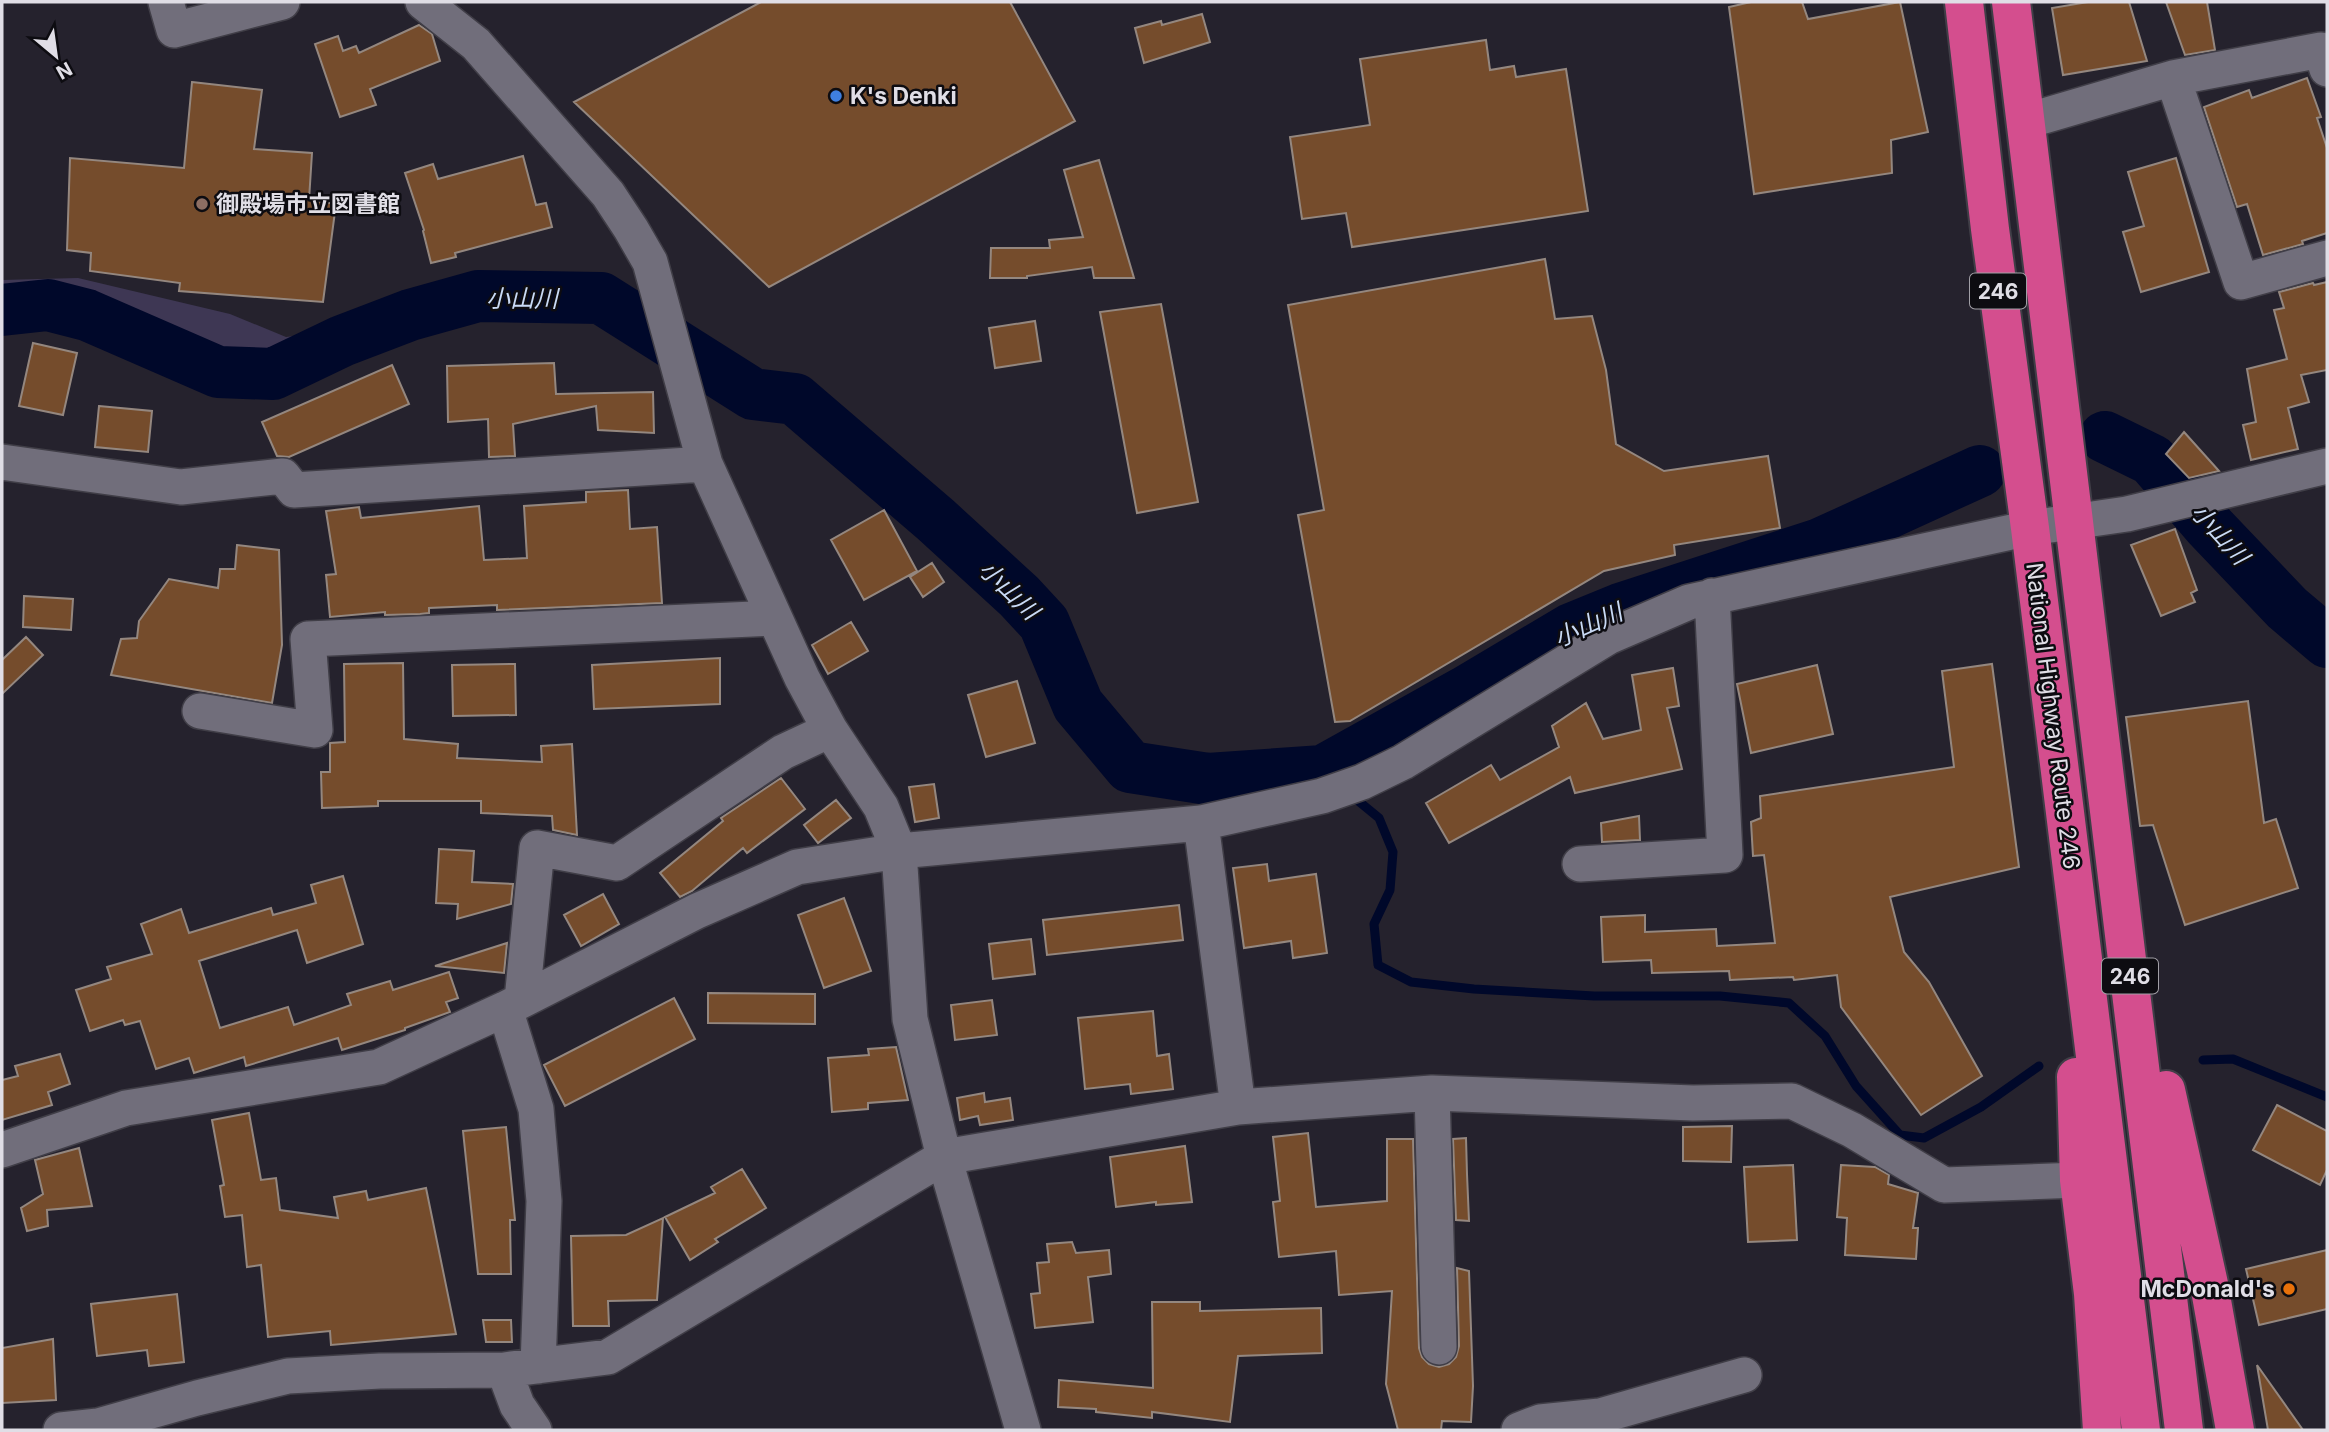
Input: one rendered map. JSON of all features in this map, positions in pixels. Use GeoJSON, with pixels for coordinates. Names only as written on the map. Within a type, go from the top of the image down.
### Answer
{"type":"FeatureCollection","features":[{"type":"Feature","properties":{"kind":"highway","name":"National Highway Route 246"},"geometry":{"type":"LineString","coordinates":[[1964,2],[1990,229],[2030,528],[2141,1430]]}},
{"type":"Feature","properties":{"kind":"highway","name":"National Highway Route 246"},"geometry":{"type":"LineString","coordinates":[[2011,2],[2184,1430]]}},
{"type":"Feature","properties":{"kind":"highway","name":"246"},"geometry":{"type":"LineString","coordinates":[[2130,975],[2147,1006],[2209,1284],[2235,1430]]}},
{"type":"Feature","properties":{"kind":"highway","name":"246"},"geometry":{"type":"LineString","coordinates":[[2087,985],[2074,1041],[2079,1180],[2092,1294],[2102,1430]]}},
{"type":"Feature","properties":{"kind":"street"},"geometry":{"type":"LineString","coordinates":[[166,2],[174,30],[282,2]]}},
{"type":"Feature","properties":{"kind":"street"},"geometry":{"type":"LineString","coordinates":[[423,2],[476,44],[608,194],[650,262],[705,464],[773,618],[830,730],[881,807],[899,851],[910,1019],[944,1157],[1021,1430]]}},
{"type":"Feature","properties":{"kind":"street"},"geometry":{"type":"LineString","coordinates":[[2027,121],[2173,78],[2321,50],[2327,69]]}},
{"type":"Feature","properties":{"kind":"street"},"geometry":{"type":"LineString","coordinates":[[2173,78],[2241,282],[2327,258]]}},
{"type":"Feature","properties":{"kind":"street"},"geometry":{"type":"LineString","coordinates":[[2,462],[181,487],[283,476],[294,490],[705,464]]}},
{"type":"Feature","properties":{"kind":"street"},"geometry":{"type":"LineString","coordinates":[[2,1150],[126,1108],[379,1067],[513,1005],[697,911],[797,867],[899,851],[1201,823],[1322,796],[1362,782],[1403,762],[1608,637],[1689,602],[2030,528],[2076,522],[2192,499],[2327,466]]}},
{"type":"Feature","properties":{"kind":"street"},"geometry":{"type":"LineString","coordinates":[[1580,864],[1725,855],[1712,596]]}},
{"type":"Feature","properties":{"kind":"street"},"geometry":{"type":"LineString","coordinates":[[200,711],[315,730],[308,639],[773,618]]}},
{"type":"Feature","properties":{"kind":"street"},"geometry":{"type":"LineString","coordinates":[[538,1366],[544,1200],[536,1109],[513,1005],[537,848],[617,863],[783,752],[830,730]]}},
{"type":"Feature","properties":{"kind":"street"},"geometry":{"type":"LineString","coordinates":[[1201,823],[1238,1107]]}},
{"type":"Feature","properties":{"kind":"street"},"geometry":{"type":"LineString","coordinates":[[1432,1093],[1439,1347]]}},
{"type":"Feature","properties":{"kind":"street"},"geometry":{"type":"LineString","coordinates":[[61,1430],[98,1426],[288,1376],[380,1371],[504,1370],[608,1357],[944,1157],[1238,1107],[1432,1093],[1693,1103],[1792,1101],[1852,1130],[1944,1185],[2079,1180]]}},
{"type":"Feature","properties":{"kind":"street"},"geometry":{"type":"LineString","coordinates":[[504,1370],[517,1405],[534,1430]]}},
{"type":"Feature","properties":{"kind":"street"},"geometry":{"type":"LineString","coordinates":[[1519,1430],[1539,1422],[1600,1416],[1744,1375]]}},
{"type":"Feature","properties":{"kind":"shaded area"},"geometry":{"type":"Polygon","coordinates":[[[78,278],[230,314],[286,337],[490,312],[342,363],[228,391],[38,315],[2,322],[2,280],[78,278]]]}},
{"type":"Feature","properties":{"kind":"building"},"geometry":{"type":"Polygon","coordinates":[[[761,2],[1010,2],[1075,121],[769,287],[574,102],[761,2]]]}},
{"type":"Feature","properties":{"kind":"building"},"geometry":{"type":"Polygon","coordinates":[[[1751,2],[1802,2],[1808,19],[1900,2],[1928,132],[1891,140],[1892,173],[1754,194],[1729,7],[1751,2]]]}},
{"type":"Feature","properties":{"kind":"building"},"geometry":{"type":"Polygon","coordinates":[[[2088,2],[2129,2],[2147,61],[2063,75],[2052,8],[2088,2]]]}},
{"type":"Feature","properties":{"kind":"building"},"geometry":{"type":"Polygon","coordinates":[[[2166,2],[2207,2],[2215,50],[2185,55],[2166,2]]]}},
{"type":"Feature","properties":{"kind":"building"},"geometry":{"type":"Polygon","coordinates":[[[1202,14],[1210,42],[1144,63],[1135,28],[1161,21],[1162,25],[1202,14]]]}},
{"type":"Feature","properties":{"kind":"building"},"geometry":{"type":"Polygon","coordinates":[[[419,25],[432,34],[440,61],[370,89],[376,105],[340,117],[315,44],[338,36],[343,51],[356,46],[359,53],[419,25]]]}},
{"type":"Feature","properties":{"kind":"building"},"geometry":{"type":"Polygon","coordinates":[[[1486,40],[1490,70],[1514,66],[1516,77],[1566,69],[1588,211],[1352,247],[1346,213],[1302,219],[1290,137],[1370,125],[1360,59],[1486,40]]]}},
{"type":"Feature","properties":{"kind":"building"},"geometry":{"type":"Polygon","coordinates":[[[2307,78],[2321,117],[2317,118],[2327,148],[2327,233],[2302,241],[2303,244],[2263,255],[2247,204],[2237,207],[2204,107],[2249,90],[2252,98],[2307,78]]]}},
{"type":"Feature","properties":{"kind":"building"},"geometry":{"type":"Polygon","coordinates":[[[192,82],[262,90],[254,149],[312,153],[309,200],[336,204],[323,302],[179,291],[180,283],[90,271],[91,253],[67,250],[70,158],[184,168],[192,82]]]}},
{"type":"Feature","properties":{"kind":"building"},"geometry":{"type":"Polygon","coordinates":[[[523,156],[536,205],[546,203],[552,227],[455,253],[456,257],[431,263],[424,230],[405,173],[433,164],[438,179],[523,156]]]}},
{"type":"Feature","properties":{"kind":"building"},"geometry":{"type":"Polygon","coordinates":[[[2176,158],[2209,272],[2141,292],[2123,232],[2144,226],[2128,172],[2176,158]]]}},
{"type":"Feature","properties":{"kind":"building"},"geometry":{"type":"Polygon","coordinates":[[[1099,160],[1134,278],[1094,278],[1092,267],[1027,278],[990,278],[991,248],[1050,248],[1049,240],[1083,237],[1064,170],[1099,160]]]}},
{"type":"Feature","properties":{"kind":"building"},"geometry":{"type":"Polygon","coordinates":[[[1545,259],[1555,319],[1592,316],[1606,370],[1616,444],[1664,471],[1768,456],[1780,528],[1674,545],[1675,555],[1604,571],[1350,721],[1335,722],[1298,515],[1324,510],[1288,305],[1545,259]]]}},
{"type":"Feature","properties":{"kind":"building"},"geometry":{"type":"Polygon","coordinates":[[[2327,282],[2327,370],[2301,375],[2309,402],[2288,408],[2298,449],[2251,460],[2243,425],[2256,422],[2247,369],[2287,359],[2274,310],[2284,308],[2279,292],[2327,282]]]}},
{"type":"Feature","properties":{"kind":"building"},"geometry":{"type":"Polygon","coordinates":[[[1161,304],[1198,502],[1137,513],[1100,312],[1161,304]]]}},
{"type":"Feature","properties":{"kind":"building"},"geometry":{"type":"Polygon","coordinates":[[[1035,321],[1041,361],[995,368],[989,328],[1035,321]]]}},
{"type":"Feature","properties":{"kind":"building"},"geometry":{"type":"Polygon","coordinates":[[[33,343],[77,353],[63,415],[19,406],[33,343]]]}},
{"type":"Feature","properties":{"kind":"building"},"geometry":{"type":"Polygon","coordinates":[[[554,363],[556,394],[653,392],[654,433],[598,430],[596,406],[513,424],[515,456],[489,457],[488,419],[448,422],[447,366],[554,363]]]}},
{"type":"Feature","properties":{"kind":"building"},"geometry":{"type":"Polygon","coordinates":[[[392,365],[409,404],[289,457],[277,456],[262,422],[392,365]]]}},
{"type":"Feature","properties":{"kind":"building"},"geometry":{"type":"Polygon","coordinates":[[[99,406],[152,411],[148,452],[95,447],[99,406]]]}},
{"type":"Feature","properties":{"kind":"building"},"geometry":{"type":"Polygon","coordinates":[[[2184,432],[2219,471],[2189,478],[2166,454],[2184,432]]]}},
{"type":"Feature","properties":{"kind":"building"},"geometry":{"type":"Polygon","coordinates":[[[628,490],[630,529],[657,527],[662,603],[497,610],[497,605],[429,608],[429,613],[420,614],[385,615],[385,612],[330,617],[326,575],[336,574],[326,511],[359,507],[361,518],[479,506],[484,560],[527,558],[524,506],[586,502],[586,492],[628,490]]]}},
{"type":"Feature","properties":{"kind":"building"},"geometry":{"type":"Polygon","coordinates":[[[884,510],[917,571],[864,600],[831,540],[884,510]]]}},
{"type":"Feature","properties":{"kind":"building"},"geometry":{"type":"Polygon","coordinates":[[[2175,529],[2197,590],[2191,593],[2195,602],[2161,616],[2131,545],[2175,529]]]}},
{"type":"Feature","properties":{"kind":"building"},"geometry":{"type":"Polygon","coordinates":[[[237,545],[279,550],[282,645],[272,703],[111,675],[121,639],[137,638],[139,621],[169,579],[218,588],[220,569],[235,569],[237,545]]]}},
{"type":"Feature","properties":{"kind":"building"},"geometry":{"type":"Polygon","coordinates":[[[932,563],[944,582],[923,597],[910,577],[932,563]]]}},
{"type":"Feature","properties":{"kind":"building"},"geometry":{"type":"Polygon","coordinates":[[[24,596],[73,599],[71,630],[23,627],[24,596]]]}},
{"type":"Feature","properties":{"kind":"building"},"geometry":{"type":"Polygon","coordinates":[[[851,622],[868,651],[828,674],[812,645],[851,622]]]}},
{"type":"Feature","properties":{"kind":"building"},"geometry":{"type":"Polygon","coordinates":[[[26,637],[43,655],[2,694],[2,660],[26,637]]]}},
{"type":"Feature","properties":{"kind":"building"},"geometry":{"type":"Polygon","coordinates":[[[720,658],[720,704],[594,709],[592,665],[720,658]]]}},
{"type":"Feature","properties":{"kind":"building"},"geometry":{"type":"Polygon","coordinates":[[[403,663],[404,739],[458,744],[457,758],[542,762],[541,746],[572,744],[577,835],[553,830],[552,816],[481,813],[481,801],[378,801],[378,806],[322,808],[321,772],[330,772],[330,743],[345,742],[344,664],[403,663]]]}},
{"type":"Feature","properties":{"kind":"building"},"geometry":{"type":"Polygon","coordinates":[[[515,664],[516,715],[453,716],[452,665],[515,664]]]}},
{"type":"Feature","properties":{"kind":"building"},"geometry":{"type":"Polygon","coordinates":[[[1992,664],[2019,867],[1890,897],[1904,952],[1929,982],[1982,1076],[1921,1115],[1841,1007],[1837,975],[1794,980],[1793,977],[1730,980],[1729,971],[1652,973],[1651,960],[1603,962],[1601,917],[1645,915],[1645,932],[1716,929],[1717,946],[1775,943],[1764,855],[1753,856],[1751,822],[1761,818],[1760,796],[1954,767],[1942,671],[1992,664]]]}},
{"type":"Feature","properties":{"kind":"building"},"geometry":{"type":"Polygon","coordinates":[[[1817,665],[1833,734],[1751,753],[1737,684],[1817,665]]]}},
{"type":"Feature","properties":{"kind":"building"},"geometry":{"type":"Polygon","coordinates":[[[1673,668],[1679,706],[1667,708],[1682,769],[1575,793],[1570,777],[1449,843],[1426,803],[1491,765],[1500,780],[1559,747],[1552,726],[1586,703],[1603,739],[1641,730],[1632,675],[1673,668]]]}},
{"type":"Feature","properties":{"kind":"building"},"geometry":{"type":"Polygon","coordinates":[[[1017,681],[1035,743],[986,757],[968,695],[1017,681]]]}},
{"type":"Feature","properties":{"kind":"building"},"geometry":{"type":"Polygon","coordinates":[[[2248,701],[2264,823],[2276,819],[2298,888],[2185,925],[2153,825],[2140,826],[2126,717],[2248,701]]]}},
{"type":"Feature","properties":{"kind":"building"},"geometry":{"type":"Polygon","coordinates":[[[781,778],[805,809],[747,853],[743,848],[692,891],[680,897],[660,873],[723,821],[721,818],[781,778]]]}},
{"type":"Feature","properties":{"kind":"building"},"geometry":{"type":"Polygon","coordinates":[[[934,784],[939,818],[915,822],[909,787],[934,784]]]}},
{"type":"Feature","properties":{"kind":"building"},"geometry":{"type":"Polygon","coordinates":[[[836,800],[851,818],[818,843],[804,825],[836,800]]]}},
{"type":"Feature","properties":{"kind":"building"},"geometry":{"type":"Polygon","coordinates":[[[1639,816],[1640,840],[1602,842],[1601,823],[1639,816]]]}},
{"type":"Feature","properties":{"kind":"building"},"geometry":{"type":"Polygon","coordinates":[[[439,849],[474,851],[472,882],[513,884],[511,904],[457,919],[458,904],[436,903],[439,849]]]}},
{"type":"Feature","properties":{"kind":"building"},"geometry":{"type":"Polygon","coordinates":[[[1267,864],[1269,881],[1316,874],[1327,953],[1293,958],[1291,941],[1244,948],[1233,868],[1267,864]]]}},
{"type":"Feature","properties":{"kind":"building"},"geometry":{"type":"Polygon","coordinates":[[[343,876],[363,944],[307,963],[297,930],[199,961],[220,1028],[288,1007],[294,1025],[351,1005],[347,994],[390,981],[393,990],[449,972],[458,998],[446,1002],[450,1012],[342,1050],[338,1038],[246,1066],[244,1057],[194,1073],[189,1058],[156,1069],[140,1021],[125,1025],[123,1020],[90,1031],[76,990],[111,979],[107,967],[152,954],[141,924],[181,909],[189,933],[271,908],[273,915],[316,903],[311,885],[343,876]]]}},
{"type":"Feature","properties":{"kind":"building"},"geometry":{"type":"Polygon","coordinates":[[[603,894],[619,924],[581,946],[564,915],[603,894]]]}},
{"type":"Feature","properties":{"kind":"building"},"geometry":{"type":"Polygon","coordinates":[[[844,898],[871,971],[824,988],[798,915],[844,898]]]}},
{"type":"Feature","properties":{"kind":"building"},"geometry":{"type":"Polygon","coordinates":[[[1179,905],[1183,940],[1047,955],[1043,920],[1179,905]]]}},
{"type":"Feature","properties":{"kind":"building"},"geometry":{"type":"Polygon","coordinates":[[[1031,939],[1035,974],[993,979],[989,944],[1031,939]]]}},
{"type":"Feature","properties":{"kind":"building"},"geometry":{"type":"Polygon","coordinates":[[[507,943],[504,973],[435,966],[507,943]]]}},
{"type":"Feature","properties":{"kind":"building"},"geometry":{"type":"Polygon","coordinates":[[[708,993],[815,994],[815,1024],[708,1023],[708,993]]]}},
{"type":"Feature","properties":{"kind":"building"},"geometry":{"type":"Polygon","coordinates":[[[674,998],[695,1039],[565,1106],[544,1065],[674,998]]]}},
{"type":"Feature","properties":{"kind":"building"},"geometry":{"type":"Polygon","coordinates":[[[992,1000],[997,1035],[955,1040],[951,1005],[992,1000]]]}},
{"type":"Feature","properties":{"kind":"building"},"geometry":{"type":"Polygon","coordinates":[[[1153,1011],[1157,1056],[1169,1054],[1173,1089],[1131,1094],[1130,1084],[1085,1089],[1078,1018],[1153,1011]]]}},
{"type":"Feature","properties":{"kind":"building"},"geometry":{"type":"Polygon","coordinates":[[[896,1047],[908,1100],[868,1103],[868,1109],[832,1112],[828,1058],[869,1055],[868,1049],[896,1047]]]}},
{"type":"Feature","properties":{"kind":"building"},"geometry":{"type":"Polygon","coordinates":[[[60,1054],[70,1084],[48,1092],[52,1105],[2,1120],[2,1080],[18,1076],[15,1066],[60,1054]]]}},
{"type":"Feature","properties":{"kind":"building"},"geometry":{"type":"Polygon","coordinates":[[[984,1093],[985,1102],[1010,1098],[1013,1120],[980,1125],[978,1116],[960,1120],[957,1098],[984,1093]]]}},
{"type":"Feature","properties":{"kind":"building"},"geometry":{"type":"Polygon","coordinates":[[[2277,1105],[2327,1131],[2327,1170],[2320,1185],[2253,1150],[2277,1105]]]}},
{"type":"Feature","properties":{"kind":"building"},"geometry":{"type":"Polygon","coordinates":[[[249,1113],[261,1180],[276,1178],[280,1210],[338,1218],[334,1197],[366,1191],[368,1200],[426,1188],[456,1334],[331,1345],[330,1331],[268,1337],[261,1265],[247,1267],[242,1215],[225,1217],[220,1186],[224,1185],[212,1120],[249,1113]]]}},
{"type":"Feature","properties":{"kind":"building"},"geometry":{"type":"Polygon","coordinates":[[[1732,1126],[1731,1162],[1683,1161],[1683,1127],[1732,1126]]]}},
{"type":"Feature","properties":{"kind":"building"},"geometry":{"type":"Polygon","coordinates":[[[506,1127],[515,1220],[510,1220],[511,1274],[478,1274],[463,1131],[506,1127]]]}},
{"type":"Feature","properties":{"kind":"building"},"geometry":{"type":"Polygon","coordinates":[[[1308,1133],[1316,1207],[1387,1201],[1387,1139],[1413,1139],[1419,1348],[1422,1357],[1429,1364],[1439,1367],[1449,1364],[1456,1357],[1459,1346],[1457,1268],[1469,1271],[1473,1386],[1471,1422],[1442,1421],[1441,1430],[1398,1430],[1386,1384],[1392,1291],[1339,1295],[1336,1251],[1279,1257],[1273,1202],[1280,1201],[1273,1137],[1308,1133]]]}},
{"type":"Feature","properties":{"kind":"building"},"geometry":{"type":"Polygon","coordinates":[[[1466,1138],[1469,1221],[1456,1220],[1453,1139],[1466,1138]]]}},
{"type":"Feature","properties":{"kind":"building"},"geometry":{"type":"Polygon","coordinates":[[[1185,1146],[1192,1202],[1156,1205],[1156,1202],[1116,1207],[1110,1157],[1185,1146]]]}},
{"type":"Feature","properties":{"kind":"building"},"geometry":{"type":"Polygon","coordinates":[[[79,1148],[92,1206],[47,1210],[48,1226],[27,1231],[21,1208],[43,1194],[35,1160],[79,1148]]]}},
{"type":"Feature","properties":{"kind":"building"},"geometry":{"type":"Polygon","coordinates":[[[1793,1165],[1797,1240],[1748,1242],[1744,1167],[1793,1165]]]}},
{"type":"Feature","properties":{"kind":"building"},"geometry":{"type":"Polygon","coordinates":[[[1841,1165],[1875,1167],[1889,1175],[1888,1184],[1918,1193],[1913,1228],[1918,1228],[1916,1259],[1845,1255],[1847,1218],[1837,1217],[1841,1165]]]}},
{"type":"Feature","properties":{"kind":"building"},"geometry":{"type":"Polygon","coordinates":[[[742,1169],[766,1208],[715,1239],[718,1242],[690,1260],[665,1217],[715,1193],[711,1187],[742,1169]]]}},
{"type":"Feature","properties":{"kind":"building"},"geometry":{"type":"Polygon","coordinates":[[[663,1218],[657,1300],[608,1301],[609,1326],[573,1326],[571,1236],[626,1235],[663,1218]]]}},
{"type":"Feature","properties":{"kind":"building"},"geometry":{"type":"Polygon","coordinates":[[[1072,1242],[1076,1253],[1109,1250],[1111,1274],[1088,1277],[1093,1322],[1035,1328],[1031,1294],[1040,1293],[1037,1263],[1049,1262],[1047,1244],[1072,1242]]]}},
{"type":"Feature","properties":{"kind":"building","name":"McDonald's"},"geometry":{"type":"Polygon","coordinates":[[[2327,1250],[2327,1309],[2259,1325],[2246,1269],[2327,1250]]]}},
{"type":"Feature","properties":{"kind":"building"},"geometry":{"type":"Polygon","coordinates":[[[177,1294],[184,1362],[149,1366],[147,1350],[97,1356],[91,1304],[177,1294]]]}},
{"type":"Feature","properties":{"kind":"building"},"geometry":{"type":"Polygon","coordinates":[[[1152,1302],[1200,1302],[1200,1311],[1321,1308],[1322,1353],[1238,1356],[1230,1422],[1152,1412],[1152,1418],[1096,1412],[1096,1409],[1058,1407],[1059,1380],[1153,1388],[1152,1302]]]}},
{"type":"Feature","properties":{"kind":"building"},"geometry":{"type":"Polygon","coordinates":[[[483,1320],[511,1320],[512,1342],[486,1342],[483,1320]]]}},
{"type":"Feature","properties":{"kind":"building"},"geometry":{"type":"Polygon","coordinates":[[[53,1339],[56,1400],[2,1403],[2,1348],[53,1339]]]}},
{"type":"Feature","properties":{"kind":"building"},"geometry":{"type":"Polygon","coordinates":[[[2257,1365],[2303,1430],[2268,1430],[2257,1365]]]}},
{"type":"Feature","properties":{"kind":"waterway","name":"小山川"},"geometry":{"type":"LineString","coordinates":[[2,310],[48,305],[87,315],[218,372],[273,374],[342,341],[410,315],[478,296],[601,298],[753,394],[795,399],[936,520],[1019,596],[1044,623],[1078,705],[1130,767],[1208,779],[1323,771],[1571,629],[1620,609],[1820,544],[1980,471]]}},
{"type":"Feature","properties":{"kind":"waterway","name":"小山川"},"geometry":{"type":"LineString","coordinates":[[2105,437],[2152,460],[2208,525],[2287,608],[2327,642]]}},
{"type":"Feature","properties":{"kind":"waterway"},"geometry":{"type":"LineString","coordinates":[[1323,771],[1335,781]]}},
{"type":"Feature","properties":{"kind":"waterway"},"geometry":{"type":"LineString","coordinates":[[1351,795],[1379,818],[1393,852],[1390,890],[1374,924],[1378,965],[1411,982],[1474,989],[1594,996],[1720,996],[1789,1003],[1825,1036],[1856,1086],[1900,1135],[1924,1138],[1981,1107],[2039,1066]]}},
{"type":"Feature","properties":{"kind":"waterway"},"geometry":{"type":"LineString","coordinates":[[2203,1060],[2233,1059],[2327,1097]]}},
{"type":"Feature","properties":{"kind":"place","name":"K's Denki"},"geometry":{"type":"Point","coordinates":[836,96]}},
{"type":"Feature","properties":{"kind":"place","name":"御殿場市立図書館"},"geometry":{"type":"Point","coordinates":[202,204]}},
{"type":"Feature","properties":{"kind":"place","name":"McDonald's"},"geometry":{"type":"Point","coordinates":[2289,1289]}}]}
